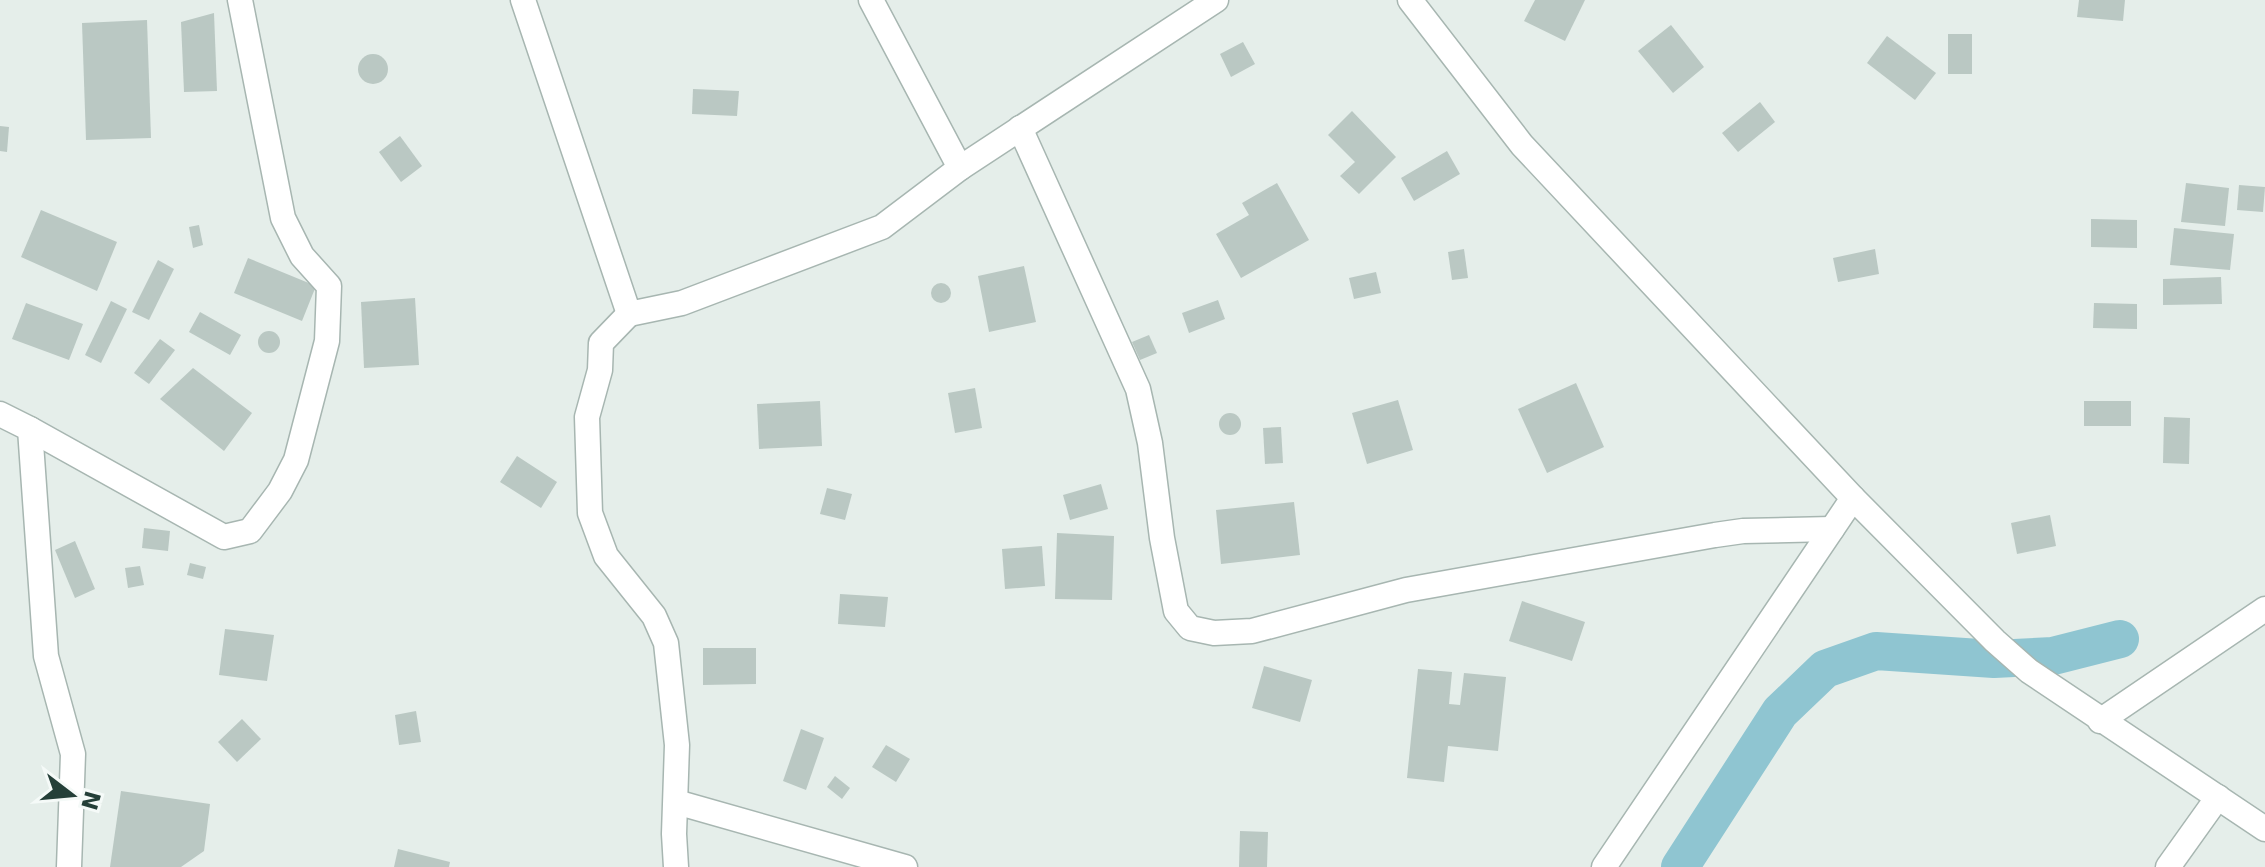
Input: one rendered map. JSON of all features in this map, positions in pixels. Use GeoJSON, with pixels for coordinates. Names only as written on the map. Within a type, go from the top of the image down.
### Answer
{"type":"FeatureCollection","features":[{"type":"Feature","properties":{"kind":"street"},"geometry":{"type":"LineString","coordinates":[[0,414],[224,537],[250,531],[280,491],[296,460],[327,341],[329,286],[302,256],[283,218],[240,0]]}},
{"type":"Feature","properties":{"kind":"street"},"geometry":{"type":"LineString","coordinates":[[523,0],[629,314]]}},
{"type":"Feature","properties":{"kind":"street"},"geometry":{"type":"LineString","coordinates":[[871,0],[960,168]]}},
{"type":"Feature","properties":{"kind":"street"},"geometry":{"type":"LineString","coordinates":[[676,867],[677,745],[666,643],[654,616],[606,556],[590,513],[587,417],[600,370],[601,343],[629,314],[682,303],[882,227],[960,168],[1216,0]]}},
{"type":"Feature","properties":{"kind":"street"},"geometry":{"type":"LineString","coordinates":[[1410,0],[1522,145],[1853,498],[1995,641],[2029,671],[2100,721],[2265,829]]}},
{"type":"Feature","properties":{"kind":"street"},"geometry":{"type":"LineString","coordinates":[[1020,128],[1138,389],[1150,443],[1162,538],[1176,611],[1190,628],[1214,633],[1252,631],[1406,590],[1700,538],[1743,531],[1832,529]]}},
{"type":"Feature","properties":{"kind":"street"},"geometry":{"type":"LineString","coordinates":[[30,429],[46,656],[73,754],[69,867]]}},
{"type":"Feature","properties":{"kind":"street"},"geometry":{"type":"LineString","coordinates":[[1604,867],[1853,498]]}},
{"type":"Feature","properties":{"kind":"street"},"geometry":{"type":"LineString","coordinates":[[2100,721],[2265,609]]}},
{"type":"Feature","properties":{"kind":"street"},"geometry":{"type":"LineString","coordinates":[[2168,867],[2218,797]]}},
{"type":"Feature","properties":{"kind":"street"},"geometry":{"type":"LineString","coordinates":[[676,802],[905,867]]}},
{"type":"Feature","properties":{"kind":"building"},"geometry":{"type":"Polygon","coordinates":[[[1535,0],[1585,0],[1565,41],[1524,21],[1535,0]]]}},
{"type":"Feature","properties":{"kind":"building"},"geometry":{"type":"Polygon","coordinates":[[[2079,0],[2125,0],[2123,21],[2077,17],[2079,0]]]}},
{"type":"Feature","properties":{"kind":"building"},"geometry":{"type":"Polygon","coordinates":[[[214,13],[217,91],[184,92],[181,22],[214,13]]]}},
{"type":"Feature","properties":{"kind":"building"},"geometry":{"type":"Polygon","coordinates":[[[147,20],[151,138],[86,140],[82,23],[147,20]]]}},
{"type":"Feature","properties":{"kind":"building"},"geometry":{"type":"Polygon","coordinates":[[[1671,25],[1704,67],[1673,93],[1638,51],[1671,25]]]}},
{"type":"Feature","properties":{"kind":"building"},"geometry":{"type":"Polygon","coordinates":[[[1948,34],[1972,34],[1972,74],[1948,74],[1948,34]]]}},
{"type":"Feature","properties":{"kind":"building"},"geometry":{"type":"Polygon","coordinates":[[[1887,36],[1936,73],[1915,100],[1867,63],[1887,36]]]}},
{"type":"Feature","properties":{"kind":"building"},"geometry":{"type":"Polygon","coordinates":[[[1243,42],[1255,64],[1231,77],[1220,54],[1243,42]]]}},
{"type":"Feature","properties":{"kind":"building"},"geometry":{"type":"Polygon","coordinates":[[[373,54],[379,55],[387,63],[387,75],[379,83],[373,84],[367,83],[359,75],[358,69],[359,63],[367,55],[373,54]]]}},
{"type":"Feature","properties":{"kind":"building"},"geometry":{"type":"Polygon","coordinates":[[[693,89],[739,91],[737,116],[692,114],[693,89]]]}},
{"type":"Feature","properties":{"kind":"building"},"geometry":{"type":"Polygon","coordinates":[[[1760,102],[1775,122],[1738,152],[1722,133],[1760,102]]]}},
{"type":"Feature","properties":{"kind":"building"},"geometry":{"type":"Polygon","coordinates":[[[1352,111],[1396,157],[1359,194],[1340,176],[1355,162],[1328,135],[1352,111]]]}},
{"type":"Feature","properties":{"kind":"building"},"geometry":{"type":"Polygon","coordinates":[[[0,126],[9,127],[7,152],[0,151],[0,126]]]}},
{"type":"Feature","properties":{"kind":"building"},"geometry":{"type":"Polygon","coordinates":[[[400,136],[422,166],[401,182],[379,152],[400,136]]]}},
{"type":"Feature","properties":{"kind":"building"},"geometry":{"type":"Polygon","coordinates":[[[1447,151],[1460,174],[1414,201],[1401,178],[1447,151]]]}},
{"type":"Feature","properties":{"kind":"building"},"geometry":{"type":"Polygon","coordinates":[[[1277,183],[1309,240],[1241,278],[1216,234],[1249,215],[1242,203],[1277,183]]]}},
{"type":"Feature","properties":{"kind":"building"},"geometry":{"type":"Polygon","coordinates":[[[2186,183],[2229,188],[2225,226],[2181,222],[2186,183]]]}},
{"type":"Feature","properties":{"kind":"building"},"geometry":{"type":"Polygon","coordinates":[[[2239,185],[2265,187],[2263,212],[2237,210],[2239,185]]]}},
{"type":"Feature","properties":{"kind":"building"},"geometry":{"type":"Polygon","coordinates":[[[41,210],[117,242],[97,291],[21,257],[41,210]]]}},
{"type":"Feature","properties":{"kind":"building"},"geometry":{"type":"Polygon","coordinates":[[[2091,219],[2137,220],[2137,248],[2091,247],[2091,219]]]}},
{"type":"Feature","properties":{"kind":"building"},"geometry":{"type":"Polygon","coordinates":[[[199,225],[203,245],[193,248],[189,227],[199,225]]]}},
{"type":"Feature","properties":{"kind":"building"},"geometry":{"type":"Polygon","coordinates":[[[2174,228],[2234,234],[2230,270],[2170,265],[2174,228]]]}},
{"type":"Feature","properties":{"kind":"building"},"geometry":{"type":"Polygon","coordinates":[[[1464,249],[1468,278],[1452,280],[1448,252],[1464,249]]]}},
{"type":"Feature","properties":{"kind":"building"},"geometry":{"type":"Polygon","coordinates":[[[1875,249],[1879,274],[1838,282],[1833,258],[1875,249]]]}},
{"type":"Feature","properties":{"kind":"building"},"geometry":{"type":"Polygon","coordinates":[[[248,258],[316,286],[302,321],[234,293],[248,258]]]}},
{"type":"Feature","properties":{"kind":"building"},"geometry":{"type":"Polygon","coordinates":[[[158,260],[174,269],[149,320],[132,312],[158,260]]]}},
{"type":"Feature","properties":{"kind":"building"},"geometry":{"type":"Polygon","coordinates":[[[1024,266],[1036,322],[989,332],[978,276],[1024,266]]]}},
{"type":"Feature","properties":{"kind":"building"},"geometry":{"type":"Polygon","coordinates":[[[1376,272],[1381,293],[1354,299],[1349,278],[1376,272]]]}},
{"type":"Feature","properties":{"kind":"building"},"geometry":{"type":"Polygon","coordinates":[[[2221,277],[2222,304],[2163,305],[2163,279],[2221,277]]]}},
{"type":"Feature","properties":{"kind":"building"},"geometry":{"type":"Polygon","coordinates":[[[941,283],[948,286],[951,293],[948,300],[941,303],[934,300],[931,293],[934,286],[941,283]]]}},
{"type":"Feature","properties":{"kind":"building"},"geometry":{"type":"Polygon","coordinates":[[[415,298],[419,365],[364,368],[361,302],[415,298]]]}},
{"type":"Feature","properties":{"kind":"building"},"geometry":{"type":"Polygon","coordinates":[[[1218,300],[1225,319],[1189,333],[1182,313],[1218,300]]]}},
{"type":"Feature","properties":{"kind":"building"},"geometry":{"type":"Polygon","coordinates":[[[111,301],[127,309],[101,363],[85,355],[111,301]]]}},
{"type":"Feature","properties":{"kind":"building"},"geometry":{"type":"Polygon","coordinates":[[[26,303],[83,324],[69,360],[12,339],[26,303]]]}},
{"type":"Feature","properties":{"kind":"building"},"geometry":{"type":"Polygon","coordinates":[[[2094,303],[2137,304],[2137,329],[2093,328],[2094,303]]]}},
{"type":"Feature","properties":{"kind":"building"},"geometry":{"type":"Polygon","coordinates":[[[200,312],[241,335],[230,355],[189,332],[200,312]]]}},
{"type":"Feature","properties":{"kind":"building"},"geometry":{"type":"Polygon","coordinates":[[[269,331],[280,342],[269,353],[258,342],[269,331]]]}},
{"type":"Feature","properties":{"kind":"building"},"geometry":{"type":"Polygon","coordinates":[[[1149,335],[1157,353],[1140,360],[1132,342],[1149,335]]]}},
{"type":"Feature","properties":{"kind":"building"},"geometry":{"type":"Polygon","coordinates":[[[160,339],[175,350],[149,384],[134,373],[160,339]]]}},
{"type":"Feature","properties":{"kind":"building"},"geometry":{"type":"Polygon","coordinates":[[[193,368],[252,413],[224,451],[160,399],[193,368]]]}},
{"type":"Feature","properties":{"kind":"building"},"geometry":{"type":"Polygon","coordinates":[[[1576,383],[1604,447],[1547,473],[1518,409],[1576,383]]]}},
{"type":"Feature","properties":{"kind":"building"},"geometry":{"type":"Polygon","coordinates":[[[975,388],[982,428],[955,433],[948,393],[975,388]]]}},
{"type":"Feature","properties":{"kind":"building"},"geometry":{"type":"Polygon","coordinates":[[[1398,400],[1413,450],[1367,464],[1352,413],[1398,400]]]}},
{"type":"Feature","properties":{"kind":"building"},"geometry":{"type":"Polygon","coordinates":[[[820,401],[822,446],[759,449],[757,404],[820,401]]]}},
{"type":"Feature","properties":{"kind":"building"},"geometry":{"type":"Polygon","coordinates":[[[2084,401],[2131,401],[2131,426],[2084,426],[2084,401]]]}},
{"type":"Feature","properties":{"kind":"building"},"geometry":{"type":"Polygon","coordinates":[[[1230,413],[1238,416],[1241,424],[1238,432],[1230,435],[1222,432],[1219,424],[1222,416],[1230,413]]]}},
{"type":"Feature","properties":{"kind":"building"},"geometry":{"type":"Polygon","coordinates":[[[2164,417],[2190,418],[2189,464],[2163,463],[2164,417]]]}},
{"type":"Feature","properties":{"kind":"building"},"geometry":{"type":"Polygon","coordinates":[[[1281,427],[1283,463],[1265,464],[1263,428],[1281,427]]]}},
{"type":"Feature","properties":{"kind":"building"},"geometry":{"type":"Polygon","coordinates":[[[517,456],[557,482],[541,508],[500,482],[517,456]]]}},
{"type":"Feature","properties":{"kind":"building"},"geometry":{"type":"Polygon","coordinates":[[[1101,484],[1108,509],[1070,520],[1063,495],[1101,484]]]}},
{"type":"Feature","properties":{"kind":"building"},"geometry":{"type":"Polygon","coordinates":[[[827,488],[852,494],[845,520],[820,514],[827,488]]]}},
{"type":"Feature","properties":{"kind":"building"},"geometry":{"type":"Polygon","coordinates":[[[1294,502],[1300,555],[1221,564],[1216,510],[1294,502]]]}},
{"type":"Feature","properties":{"kind":"building"},"geometry":{"type":"Polygon","coordinates":[[[2050,515],[2056,546],[2017,554],[2011,523],[2050,515]]]}},
{"type":"Feature","properties":{"kind":"building"},"geometry":{"type":"Polygon","coordinates":[[[144,528],[170,531],[168,551],[142,548],[144,528]]]}},
{"type":"Feature","properties":{"kind":"building"},"geometry":{"type":"Polygon","coordinates":[[[1057,533],[1114,536],[1112,600],[1055,599],[1057,533]]]}},
{"type":"Feature","properties":{"kind":"building"},"geometry":{"type":"Polygon","coordinates":[[[75,541],[95,589],[75,598],[55,550],[75,541]]]}},
{"type":"Feature","properties":{"kind":"building"},"geometry":{"type":"Polygon","coordinates":[[[1042,546],[1045,586],[1005,589],[1002,549],[1042,546]]]}},
{"type":"Feature","properties":{"kind":"building"},"geometry":{"type":"Polygon","coordinates":[[[190,563],[206,567],[203,579],[187,575],[190,563]]]}},
{"type":"Feature","properties":{"kind":"building"},"geometry":{"type":"Polygon","coordinates":[[[140,566],[144,585],[128,588],[125,568],[140,566]]]}},
{"type":"Feature","properties":{"kind":"building"},"geometry":{"type":"Polygon","coordinates":[[[840,594],[888,597],[885,627],[838,624],[840,594]]]}},
{"type":"Feature","properties":{"kind":"building"},"geometry":{"type":"Polygon","coordinates":[[[1522,601],[1585,622],[1572,661],[1509,641],[1522,601]]]}},
{"type":"Feature","properties":{"kind":"building"},"geometry":{"type":"Polygon","coordinates":[[[225,629],[274,635],[267,681],[219,675],[225,629]]]}},
{"type":"Feature","properties":{"kind":"building"},"geometry":{"type":"Polygon","coordinates":[[[703,648],[756,648],[756,684],[703,685],[703,648]]]}},
{"type":"Feature","properties":{"kind":"building"},"geometry":{"type":"Polygon","coordinates":[[[1264,666],[1312,680],[1300,722],[1252,708],[1264,666]]]}},
{"type":"Feature","properties":{"kind":"building"},"geometry":{"type":"Polygon","coordinates":[[[1418,669],[1452,672],[1449,704],[1460,705],[1464,673],[1506,677],[1498,751],[1448,746],[1444,782],[1407,778],[1418,669]]]}},
{"type":"Feature","properties":{"kind":"building"},"geometry":{"type":"Polygon","coordinates":[[[416,711],[421,742],[399,745],[395,715],[416,711]]]}},
{"type":"Feature","properties":{"kind":"building"},"geometry":{"type":"Polygon","coordinates":[[[242,719],[261,739],[237,762],[218,742],[242,719]]]}},
{"type":"Feature","properties":{"kind":"building"},"geometry":{"type":"Polygon","coordinates":[[[801,729],[824,738],[806,790],[783,781],[801,729]]]}},
{"type":"Feature","properties":{"kind":"building"},"geometry":{"type":"Polygon","coordinates":[[[886,745],[910,759],[896,782],[872,767],[886,745]]]}},
{"type":"Feature","properties":{"kind":"building"},"geometry":{"type":"Polygon","coordinates":[[[835,776],[850,788],[842,799],[827,787],[835,776]]]}},
{"type":"Feature","properties":{"kind":"building"},"geometry":{"type":"Polygon","coordinates":[[[121,791],[210,804],[204,851],[181,867],[110,867],[121,791]]]}},
{"type":"Feature","properties":{"kind":"building"},"geometry":{"type":"Polygon","coordinates":[[[1240,831],[1268,832],[1267,867],[1239,867],[1240,831]]]}},
{"type":"Feature","properties":{"kind":"building"},"geometry":{"type":"Polygon","coordinates":[[[398,849],[450,862],[449,867],[394,867],[398,849]]]}},
{"type":"Feature","properties":{"kind":"waterway"},"geometry":{"type":"LineString","coordinates":[[1680,867],[1780,712],[1825,669],[1876,651],[1994,659],[2053,656],[2120,639]]}}]}
